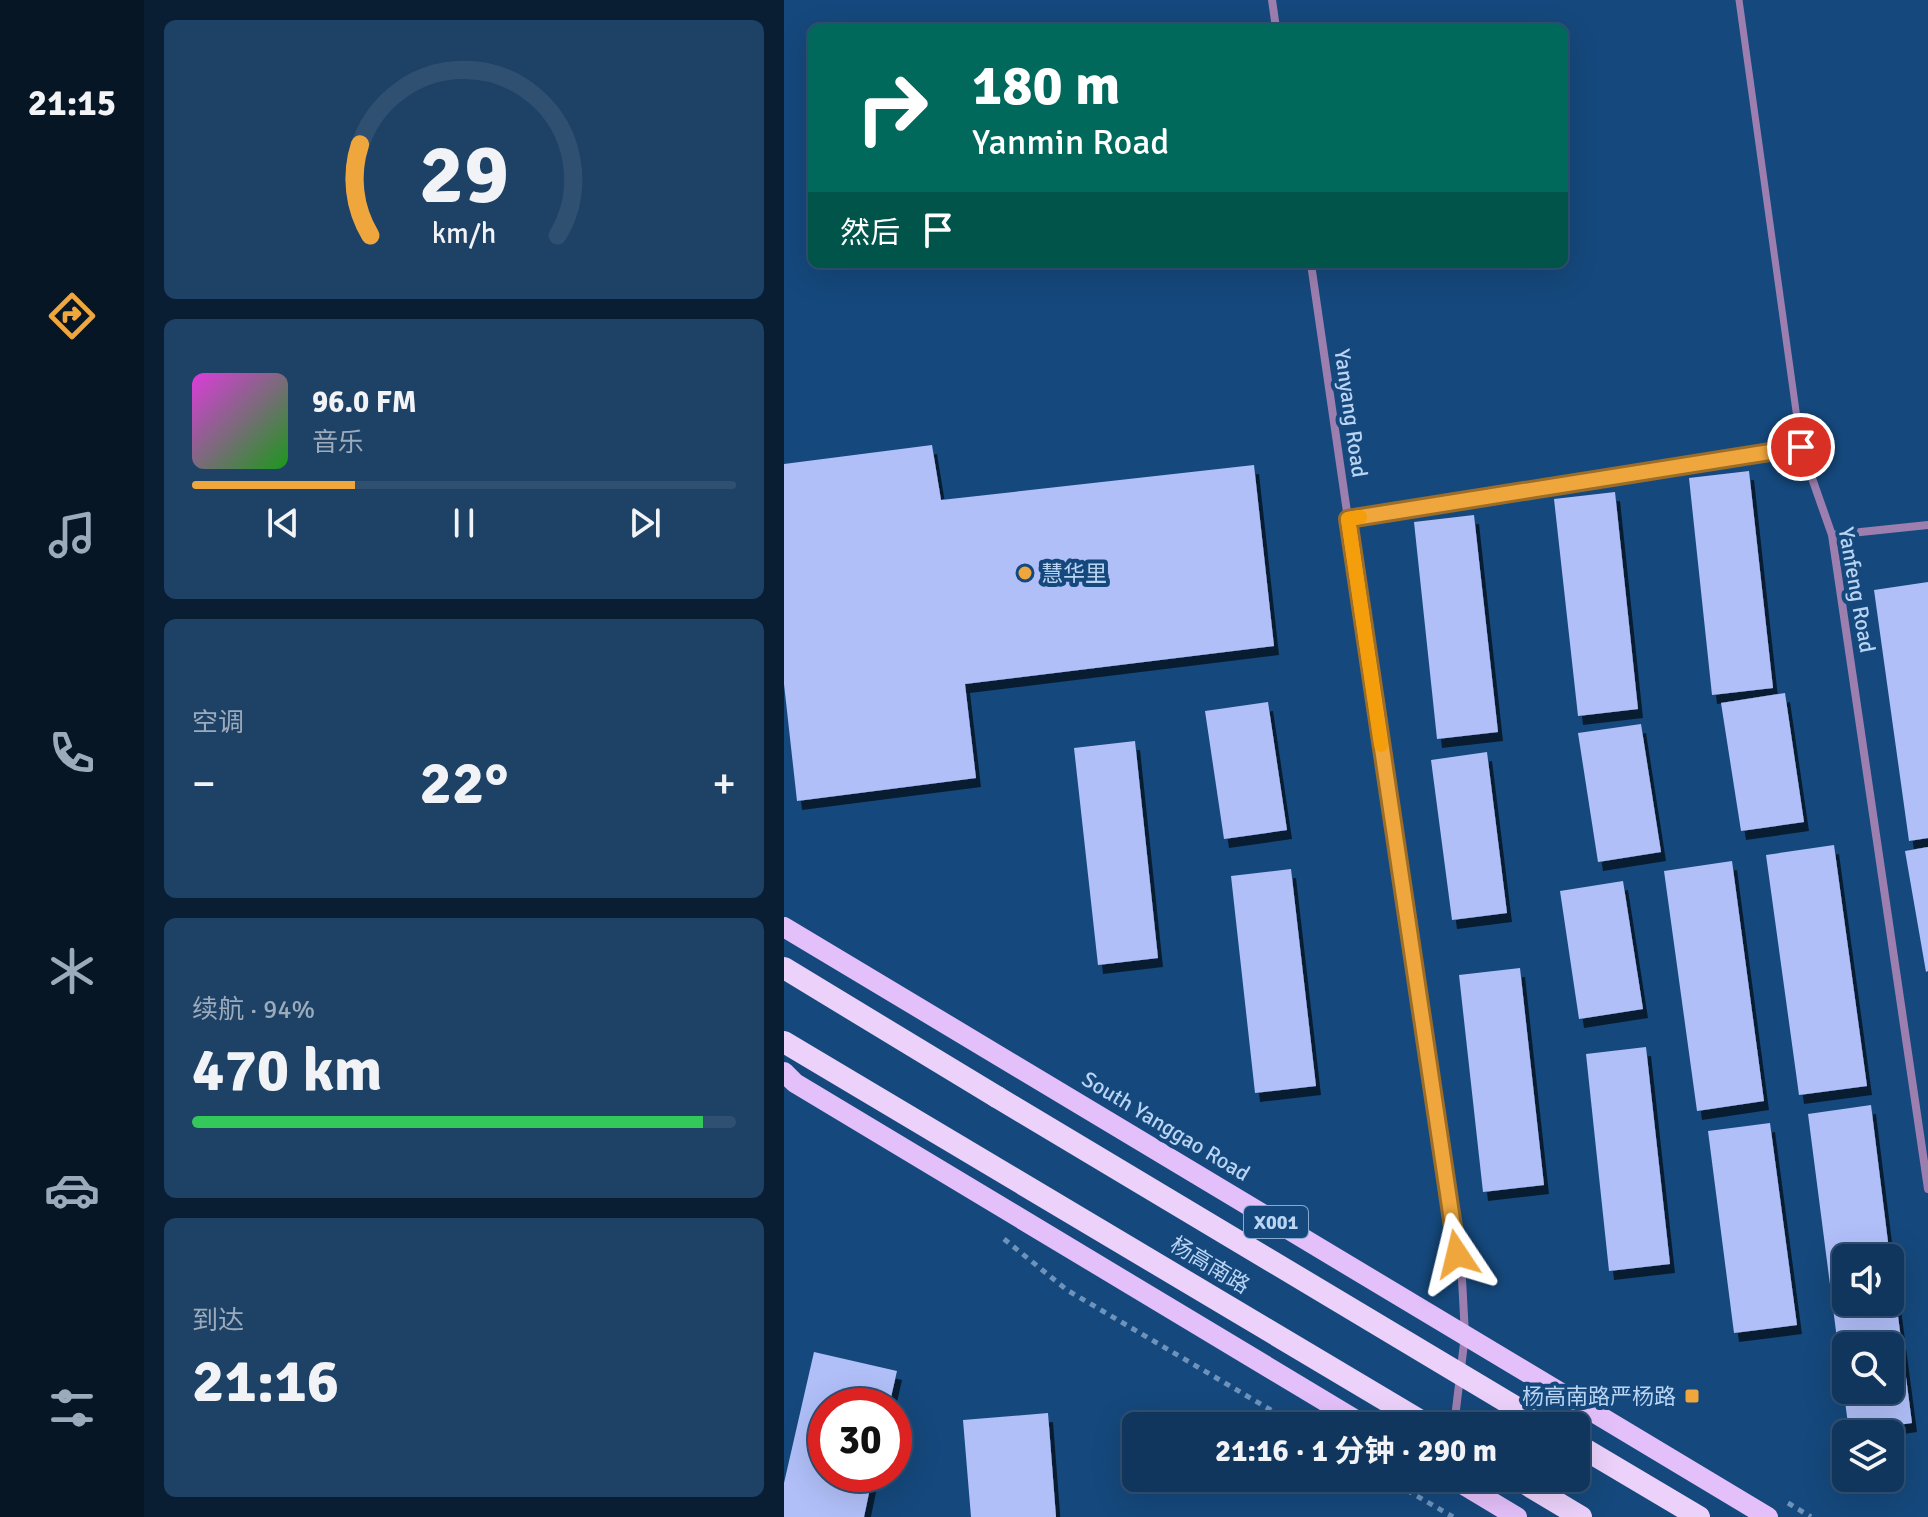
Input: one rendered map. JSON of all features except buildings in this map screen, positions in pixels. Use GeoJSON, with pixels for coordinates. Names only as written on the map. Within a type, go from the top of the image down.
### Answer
{"type":"FeatureCollection","features":[{"type":"Feature","properties":{"kind":"highway"},"geometry":{"type":"LineString","coordinates":[[784,968],[1524,1412]]}},
{"type":"Feature","properties":{"kind":"highway","name":"杨高南路"},"geometry":{"type":"LineString","coordinates":[[784,1042],[1406,1412]]}},
{"type":"Feature","properties":{"kind":"highway"},"geometry":{"type":"LineString","coordinates":[[1590,1452],[1699,1517]]}},
{"type":"Feature","properties":{"kind":"highway"},"geometry":{"type":"LineString","coordinates":[[1539,1492],[1581,1517]]}},
{"type":"Feature","properties":{"kind":"main road","name":"South Yanggao Road"},"geometry":{"type":"LineString","coordinates":[[784,927],[1768,1517]]}},
{"type":"Feature","properties":{"kind":"main road"},"geometry":{"type":"LineString","coordinates":[[784,1072],[795,1083],[1343,1412]]}},
{"type":"Feature","properties":{"kind":"main road"},"geometry":{"type":"LineString","coordinates":[[1475,1492],[1517,1517]]}},
{"type":"Feature","properties":{"kind":"street"},"geometry":{"type":"LineString","coordinates":[[1272,0],[1275,24]]}},
{"type":"Feature","properties":{"kind":"street","name":"Yanfeng Road"},"geometry":{"type":"LineString","coordinates":[[1739,0],[1801,447],[1832,535],[1928,1189]]}},
{"type":"Feature","properties":{"kind":"street","name":"Yanyang Road"},"geometry":{"type":"LineString","coordinates":[[1312,268],[1443,1173],[1462,1279],[1465,1335],[1456,1412]]}},
{"type":"Feature","properties":{"kind":"street"},"geometry":{"type":"LineString","coordinates":[[1348,519],[1801,447]]}},
{"type":"Feature","properties":{"kind":"street"},"geometry":{"type":"LineString","coordinates":[[1832,535],[1928,525]]}},
{"type":"Feature","properties":{"kind":"path"},"geometry":{"type":"LineString","coordinates":[[1002,1237],[1067,1290],[1274,1412]]}},
{"type":"Feature","properties":{"kind":"path"},"geometry":{"type":"LineString","coordinates":[[1410,1492],[1453,1517]]}},
{"type":"Feature","properties":{"kind":"slow traffic"},"geometry":{"type":"LineString","coordinates":[[1360,517],[1348,519],[1381,745]]}},
{"type":"Feature","properties":{"kind":"place","name":"慧华里"},"geometry":{"type":"Point","coordinates":[1025,573]}},
{"type":"Feature","properties":{"kind":"place","name":"杨高南路严杨路"},"geometry":{"type":"Point","coordinates":[1692,1396]}},
{"type":"Feature","properties":{"kind":"route"},"geometry":{"type":"LineString","coordinates":[[1457,1254],[1348,519],[1801,447]]}}]}
